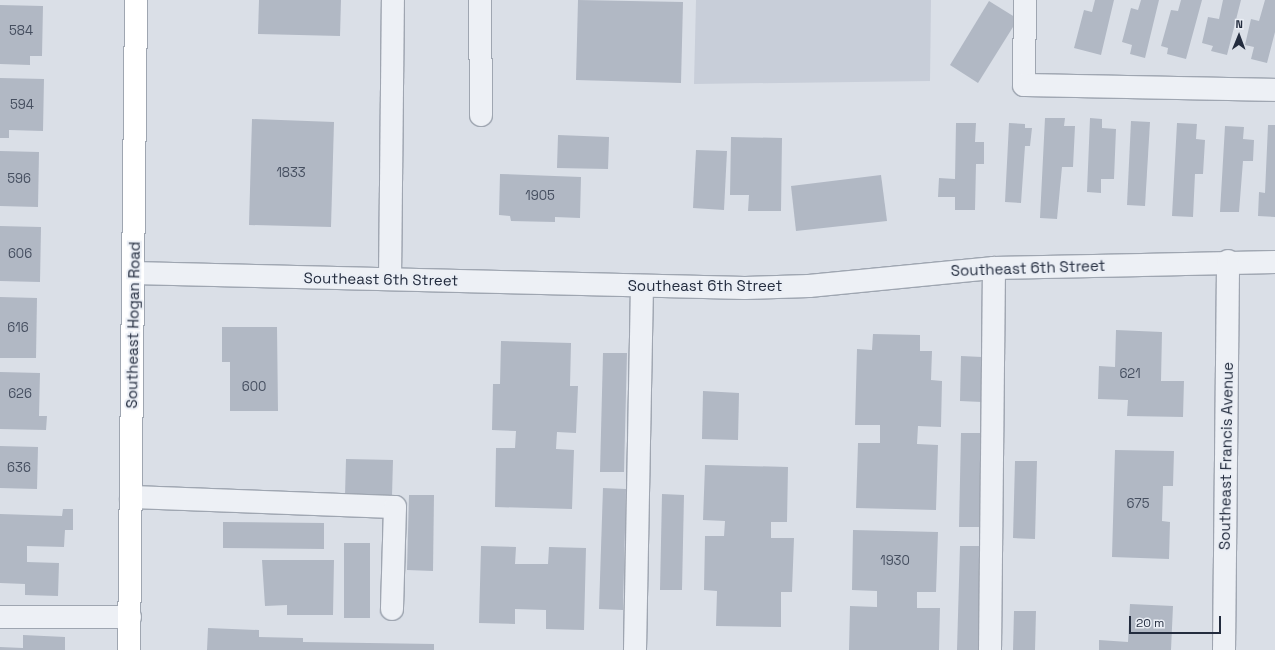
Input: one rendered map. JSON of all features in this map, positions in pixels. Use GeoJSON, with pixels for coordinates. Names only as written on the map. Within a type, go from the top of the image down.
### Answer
{"type":"FeatureCollection","features":[{"type":"Feature","properties":{"kind":"main road","name":"Southeast Hogan Road"},"geometry":{"type":"LineString","coordinates":[[130,650],[136,0]]}},
{"type":"Feature","properties":{"kind":"street"},"geometry":{"type":"LineString","coordinates":[[390,279],[393,0]]}},
{"type":"Feature","properties":{"kind":"street"},"geometry":{"type":"LineString","coordinates":[[480,0],[481,115]]}},
{"type":"Feature","properties":{"kind":"street"},"geometry":{"type":"LineString","coordinates":[[1025,0],[1024,85],[1275,90]]}},
{"type":"Feature","properties":{"kind":"street","name":"Southeast 6th Street"},"geometry":{"type":"LineString","coordinates":[[133,273],[642,286],[809,286],[994,268],[1228,261],[1275,262]]}},
{"type":"Feature","properties":{"kind":"street","name":"Southeast Francis Avenue"},"geometry":{"type":"LineString","coordinates":[[1224,650],[1228,261]]}},
{"type":"Feature","properties":{"kind":"street"},"geometry":{"type":"LineString","coordinates":[[990,650],[994,268]]}},
{"type":"Feature","properties":{"kind":"street"},"geometry":{"type":"LineString","coordinates":[[635,650],[642,286]]}},
{"type":"Feature","properties":{"kind":"street"},"geometry":{"type":"LineString","coordinates":[[131,497],[395,507],[392,609]]}},
{"type":"Feature","properties":{"kind":"street"},"geometry":{"type":"LineString","coordinates":[[0,617],[130,618]]}},
{"type":"Feature","properties":{"kind":"shaded area"},"geometry":{"type":"Polygon","coordinates":[[[696,0],[931,0],[930,81],[694,84],[696,0]]]}},
{"type":"Feature","properties":{"kind":"building"},"geometry":{"type":"Polygon","coordinates":[[[259,0],[341,0],[340,36],[258,34],[259,0]]]}},
{"type":"Feature","properties":{"kind":"building"},"geometry":{"type":"Polygon","coordinates":[[[578,0],[683,2],[681,83],[576,80],[578,0]]]}},
{"type":"Feature","properties":{"kind":"building"},"geometry":{"type":"Polygon","coordinates":[[[1095,0],[1114,0],[1101,55],[1074,48],[1084,10],[1092,12],[1095,0]]]}},
{"type":"Feature","properties":{"kind":"building"},"geometry":{"type":"Polygon","coordinates":[[[1141,0],[1159,0],[1145,58],[1130,54],[1132,45],[1122,42],[1131,8],[1138,10],[1141,0]]]}},
{"type":"Feature","properties":{"kind":"building"},"geometry":{"type":"Polygon","coordinates":[[[1181,0],[1202,0],[1186,59],[1167,54],[1168,48],[1161,46],[1171,10],[1178,11],[1181,0]]]}},
{"type":"Feature","properties":{"kind":"building"},"geometry":{"type":"Polygon","coordinates":[[[1223,0],[1241,0],[1227,55],[1211,51],[1213,46],[1202,43],[1208,17],[1219,19],[1223,0]]]}},
{"type":"Feature","properties":{"kind":"building"},"geometry":{"type":"Polygon","coordinates":[[[1265,0],[1275,0],[1275,32],[1267,63],[1251,59],[1254,47],[1245,45],[1251,19],[1259,21],[1265,0]]]}},
{"type":"Feature","properties":{"kind":"building"},"geometry":{"type":"Polygon","coordinates":[[[989,1],[1018,19],[978,83],[950,65],[989,1]]]}},
{"type":"Feature","properties":{"kind":"building"},"geometry":{"type":"Polygon","coordinates":[[[0,5],[43,6],[42,56],[30,56],[30,65],[0,64],[0,5]]]}},
{"type":"Feature","properties":{"kind":"building"},"geometry":{"type":"Polygon","coordinates":[[[0,78],[44,79],[43,131],[9,130],[9,138],[0,138],[0,78]]]}},
{"type":"Feature","properties":{"kind":"building"},"geometry":{"type":"Polygon","coordinates":[[[1045,118],[1065,118],[1064,126],[1075,126],[1073,167],[1062,167],[1057,219],[1040,218],[1045,118]]]}},
{"type":"Feature","properties":{"kind":"building"},"geometry":{"type":"Polygon","coordinates":[[[1090,118],[1102,119],[1102,128],[1116,129],[1114,179],[1101,179],[1101,193],[1087,192],[1090,118]]]}},
{"type":"Feature","properties":{"kind":"building"},"geometry":{"type":"Polygon","coordinates":[[[252,119],[334,122],[331,227],[249,225],[252,119]]]}},
{"type":"Feature","properties":{"kind":"building"},"geometry":{"type":"Polygon","coordinates":[[[1131,121],[1150,122],[1145,206],[1127,205],[1131,121]]]}},
{"type":"Feature","properties":{"kind":"building"},"geometry":{"type":"Polygon","coordinates":[[[956,123],[976,123],[975,142],[984,142],[984,164],[976,164],[975,210],[955,210],[955,197],[938,197],[939,178],[955,179],[956,123]]]}},
{"type":"Feature","properties":{"kind":"building"},"geometry":{"type":"Polygon","coordinates":[[[1009,123],[1025,124],[1025,128],[1032,128],[1030,146],[1025,146],[1021,203],[1005,202],[1009,123]]]}},
{"type":"Feature","properties":{"kind":"building"},"geometry":{"type":"Polygon","coordinates":[[[1177,123],[1197,124],[1196,139],[1205,140],[1203,174],[1195,174],[1193,217],[1172,216],[1177,123]]]}},
{"type":"Feature","properties":{"kind":"building"},"geometry":{"type":"Polygon","coordinates":[[[1268,125],[1275,125],[1275,217],[1258,216],[1259,192],[1265,193],[1268,125]]]}},
{"type":"Feature","properties":{"kind":"building"},"geometry":{"type":"Polygon","coordinates":[[[1225,126],[1244,127],[1243,139],[1254,140],[1253,161],[1243,161],[1239,212],[1220,212],[1225,126]]]}},
{"type":"Feature","properties":{"kind":"building"},"geometry":{"type":"Polygon","coordinates":[[[558,135],[609,137],[608,169],[557,168],[558,135]]]}},
{"type":"Feature","properties":{"kind":"building"},"geometry":{"type":"Polygon","coordinates":[[[731,137],[782,138],[781,211],[748,211],[749,195],[730,195],[731,137]]]}},
{"type":"Feature","properties":{"kind":"building"},"geometry":{"type":"Polygon","coordinates":[[[696,150],[727,151],[724,210],[693,208],[696,150]]]}},
{"type":"Feature","properties":{"kind":"building"},"geometry":{"type":"Polygon","coordinates":[[[0,151],[39,152],[38,207],[0,206],[0,151]]]}},
{"type":"Feature","properties":{"kind":"building"},"geometry":{"type":"Polygon","coordinates":[[[500,174],[581,177],[580,218],[555,217],[555,222],[511,221],[510,216],[499,215],[500,174]]]}},
{"type":"Feature","properties":{"kind":"building"},"geometry":{"type":"Polygon","coordinates":[[[881,175],[887,221],[796,231],[791,186],[881,175]]]}},
{"type":"Feature","properties":{"kind":"building"},"geometry":{"type":"Polygon","coordinates":[[[0,226],[41,227],[40,282],[0,281],[0,226]]]}},
{"type":"Feature","properties":{"kind":"building"},"geometry":{"type":"Polygon","coordinates":[[[0,297],[37,298],[36,358],[0,358],[0,297]]]}},
{"type":"Feature","properties":{"kind":"building"},"geometry":{"type":"Polygon","coordinates":[[[222,327],[277,327],[278,411],[230,411],[230,362],[222,362],[222,327]]]}},
{"type":"Feature","properties":{"kind":"building"},"geometry":{"type":"Polygon","coordinates":[[[1116,330],[1162,332],[1161,381],[1184,381],[1183,417],[1127,416],[1128,400],[1098,399],[1099,366],[1115,367],[1116,330]]]}},
{"type":"Feature","properties":{"kind":"building"},"geometry":{"type":"Polygon","coordinates":[[[873,334],[920,335],[920,351],[932,351],[931,380],[942,381],[941,427],[918,426],[917,444],[938,445],[936,510],[856,508],[858,443],[880,443],[880,425],[855,425],[857,349],[872,350],[873,334]]]}},
{"type":"Feature","properties":{"kind":"building"},"geometry":{"type":"Polygon","coordinates":[[[501,341],[571,343],[570,386],[578,386],[576,433],[557,432],[556,449],[574,450],[572,509],[495,507],[496,448],[515,448],[516,431],[492,430],[493,384],[500,384],[501,341]]]}},
{"type":"Feature","properties":{"kind":"building"},"geometry":{"type":"Polygon","coordinates":[[[603,353],[627,353],[624,472],[600,472],[603,353]]]}},
{"type":"Feature","properties":{"kind":"building"},"geometry":{"type":"Polygon","coordinates":[[[961,356],[982,357],[982,402],[960,401],[961,356]]]}},
{"type":"Feature","properties":{"kind":"building"},"geometry":{"type":"Polygon","coordinates":[[[0,372],[40,373],[39,416],[47,416],[46,430],[0,429],[0,372]]]}},
{"type":"Feature","properties":{"kind":"building"},"geometry":{"type":"Polygon","coordinates":[[[703,391],[739,393],[738,440],[702,439],[703,391]]]}},
{"type":"Feature","properties":{"kind":"building"},"geometry":{"type":"Polygon","coordinates":[[[961,433],[983,433],[981,527],[959,527],[961,433]]]}},
{"type":"Feature","properties":{"kind":"building"},"geometry":{"type":"Polygon","coordinates":[[[0,446],[38,447],[37,489],[0,488],[0,446]]]}},
{"type":"Feature","properties":{"kind":"building"},"geometry":{"type":"Polygon","coordinates":[[[1115,450],[1174,451],[1173,486],[1163,486],[1162,521],[1170,522],[1169,559],[1112,557],[1115,450]]]}},
{"type":"Feature","properties":{"kind":"building"},"geometry":{"type":"Polygon","coordinates":[[[346,459],[393,460],[392,496],[345,496],[346,459]]]}},
{"type":"Feature","properties":{"kind":"building"},"geometry":{"type":"Polygon","coordinates":[[[1015,461],[1037,461],[1035,539],[1013,538],[1015,461]]]}},
{"type":"Feature","properties":{"kind":"building"},"geometry":{"type":"Polygon","coordinates":[[[705,465],[788,467],[787,522],[771,522],[771,538],[794,538],[792,592],[781,592],[781,627],[716,626],[717,591],[704,590],[705,536],[724,536],[725,521],[703,520],[705,465]]]}},
{"type":"Feature","properties":{"kind":"building"},"geometry":{"type":"Polygon","coordinates":[[[603,488],[626,489],[623,610],[599,609],[603,488]]]}},
{"type":"Feature","properties":{"kind":"building"},"geometry":{"type":"Polygon","coordinates":[[[662,494],[684,495],[682,590],[660,590],[662,494]]]}},
{"type":"Feature","properties":{"kind":"building"},"geometry":{"type":"Polygon","coordinates":[[[409,495],[434,495],[433,571],[407,570],[409,495]]]}},
{"type":"Feature","properties":{"kind":"building"},"geometry":{"type":"Polygon","coordinates":[[[63,509],[73,509],[73,530],[65,530],[64,547],[27,546],[27,562],[59,563],[58,596],[25,595],[25,584],[0,583],[0,514],[62,516],[63,509]]]}},
{"type":"Feature","properties":{"kind":"building"},"geometry":{"type":"Polygon","coordinates":[[[223,522],[324,523],[324,549],[223,548],[223,522]]]}},
{"type":"Feature","properties":{"kind":"building"},"geometry":{"type":"Polygon","coordinates":[[[853,530],[938,532],[936,592],[917,592],[917,608],[940,608],[939,650],[849,650],[850,606],[877,607],[877,591],[852,590],[853,530]]]}},
{"type":"Feature","properties":{"kind":"building"},"geometry":{"type":"Polygon","coordinates":[[[344,543],[370,543],[370,618],[344,618],[344,543]]]}},
{"type":"Feature","properties":{"kind":"building"},"geometry":{"type":"Polygon","coordinates":[[[481,546],[516,547],[515,564],[548,564],[549,547],[586,548],[584,630],[546,629],[546,610],[515,609],[515,624],[479,623],[481,546]]]}},
{"type":"Feature","properties":{"kind":"building"},"geometry":{"type":"Polygon","coordinates":[[[960,546],[983,546],[981,650],[957,650],[960,546]]]}},
{"type":"Feature","properties":{"kind":"building"},"geometry":{"type":"Polygon","coordinates":[[[262,560],[334,560],[333,615],[287,615],[287,605],[265,606],[262,560]]]}},
{"type":"Feature","properties":{"kind":"building"},"geometry":{"type":"Polygon","coordinates":[[[1130,604],[1173,606],[1171,650],[1099,650],[1099,640],[1128,642],[1130,604]]]}},
{"type":"Feature","properties":{"kind":"building"},"geometry":{"type":"Polygon","coordinates":[[[1014,611],[1036,611],[1035,650],[1013,650],[1014,611]]]}},
{"type":"Feature","properties":{"kind":"building"},"geometry":{"type":"Polygon","coordinates":[[[208,628],[259,630],[259,637],[303,638],[303,642],[434,644],[434,650],[207,650],[208,628]]]}},
{"type":"Feature","properties":{"kind":"building"},"geometry":{"type":"Polygon","coordinates":[[[23,635],[65,637],[65,650],[0,650],[0,647],[23,648],[23,635]]]}}]}
